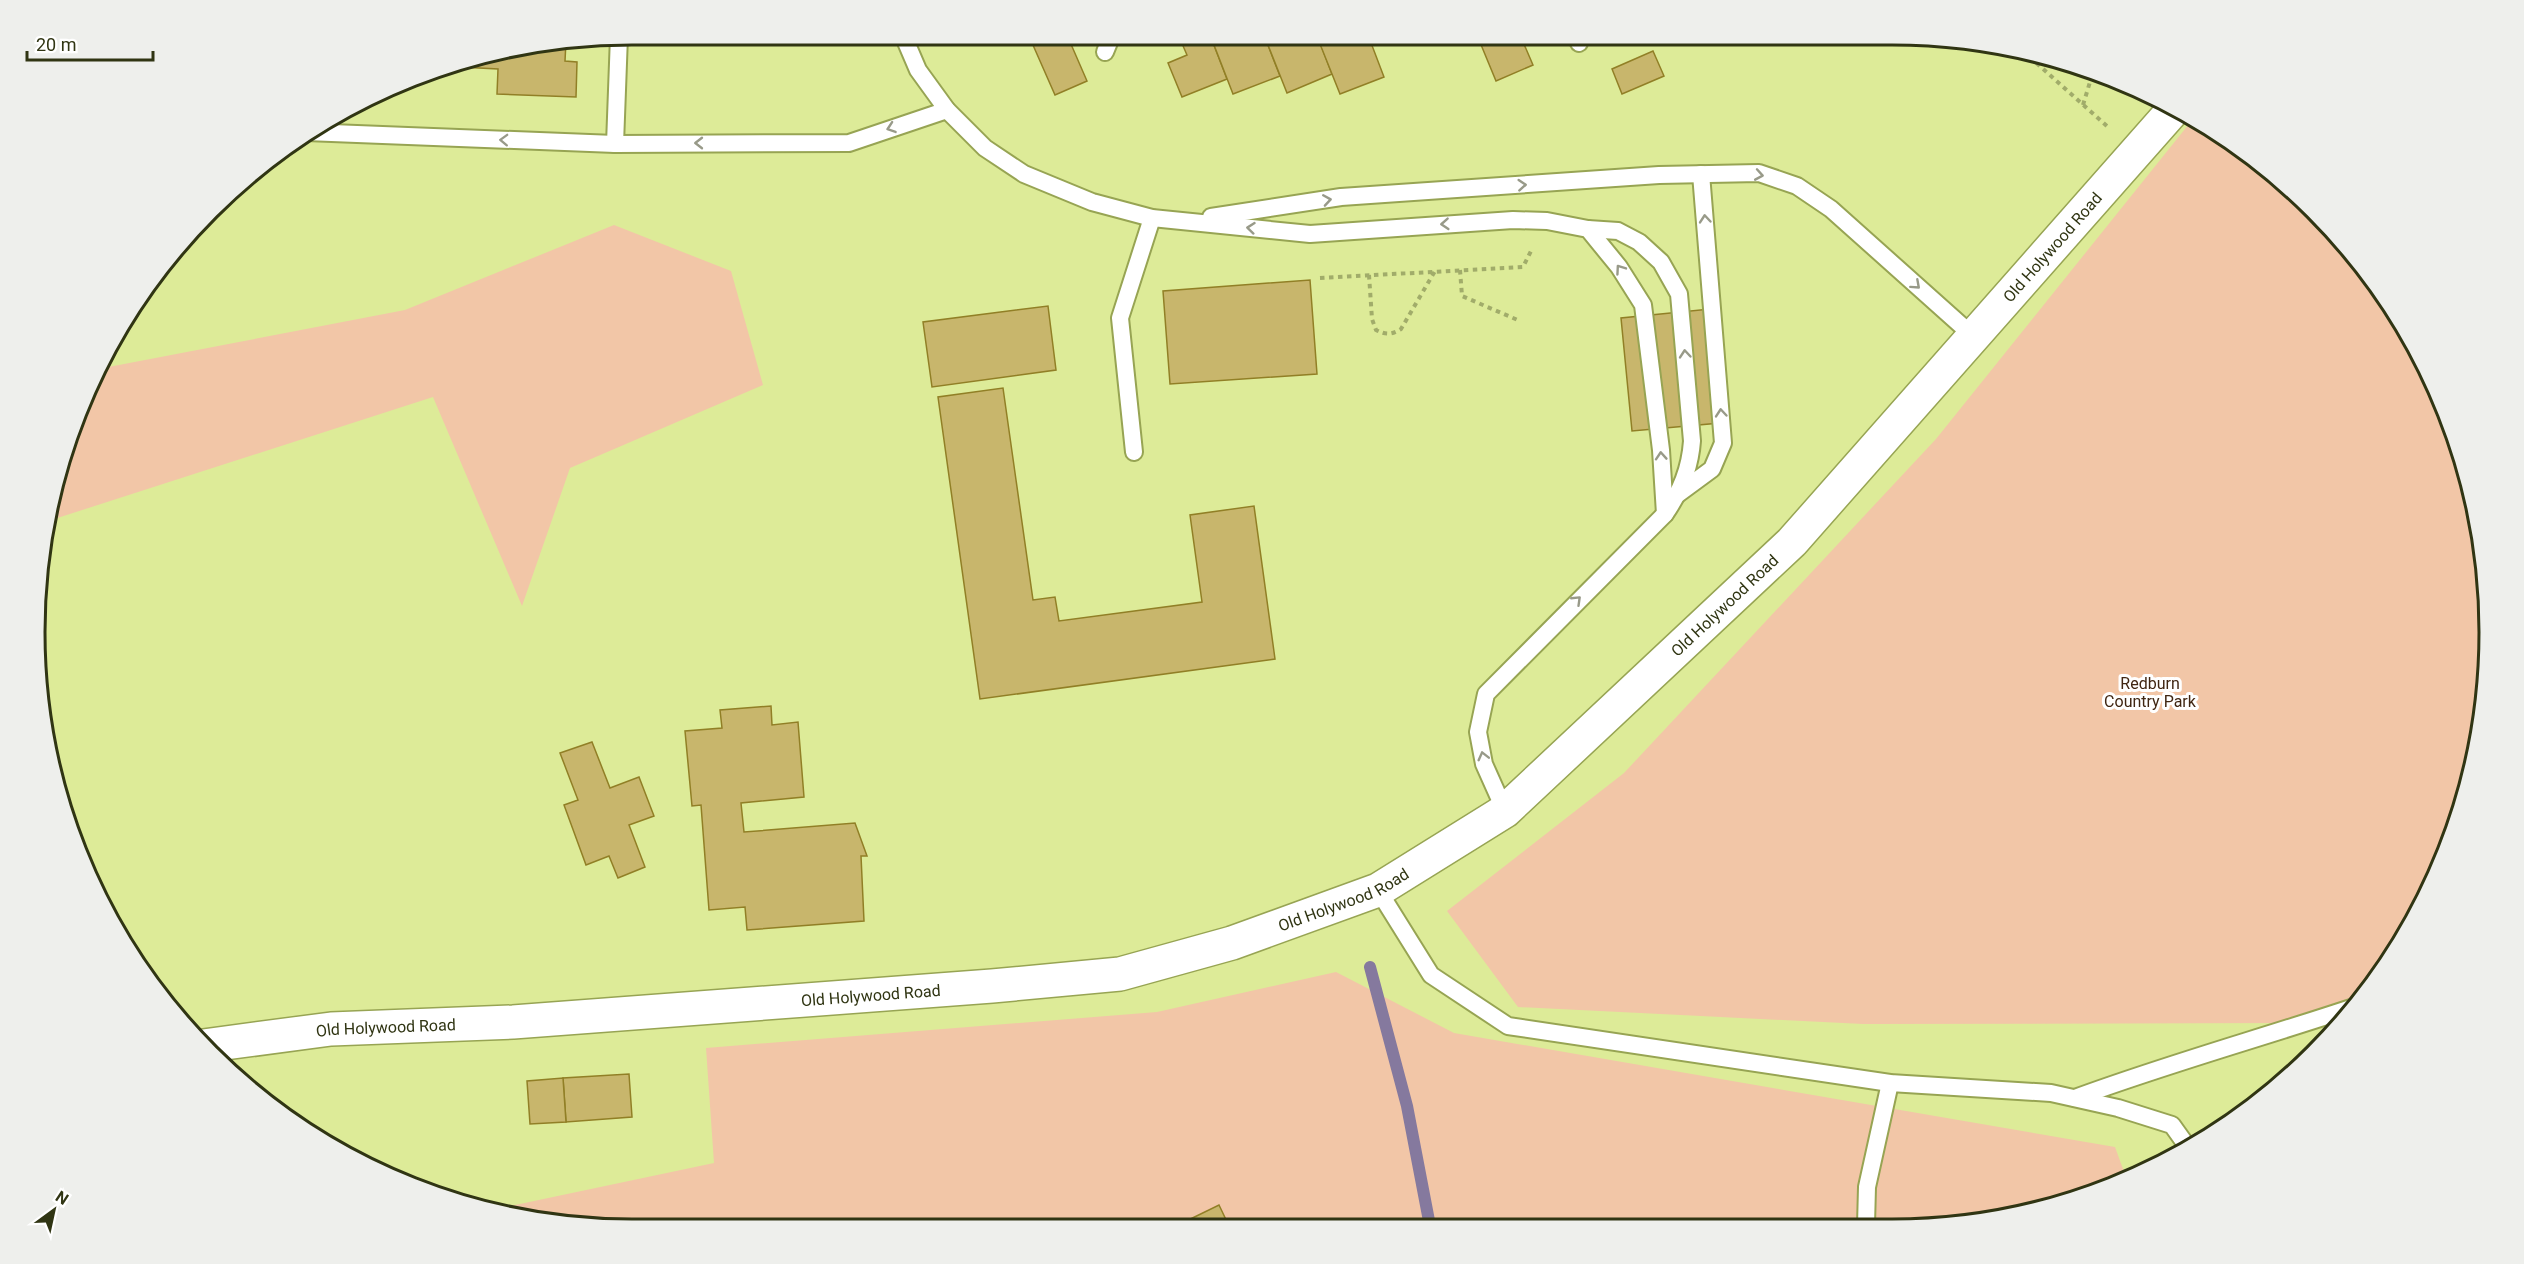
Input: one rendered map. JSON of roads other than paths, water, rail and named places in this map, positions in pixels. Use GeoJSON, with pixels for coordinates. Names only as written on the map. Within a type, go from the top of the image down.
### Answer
{"type":"FeatureCollection","features":[{"type":"Feature","properties":{"kind":"street","name":"Old Holywood Road"},"geometry":{"type":"LineString","coordinates":[[215,1044],[331,1029],[524,1021],[992,986],[1120,974],[1232,943],[1378,890],[1505,810],[1792,542],[1972,335],[2169,115]]}},
{"type":"Feature","properties":{"kind":"lane"},"geometry":{"type":"LineString","coordinates":[[615,144],[619,45]]}},
{"type":"Feature","properties":{"kind":"lane"},"geometry":{"type":"LineString","coordinates":[[907,45],[918,70],[947,110],[985,148],[1024,174],[1092,202],[1152,218],[1310,234],[1513,220],[1547,221],[1588,229],[1618,231],[1639,242],[1661,262],[1679,294],[1692,441],[1690,464],[1678,494],[1665,514],[1486,694],[1478,732],[1485,764],[1505,810]]}},
{"type":"Feature","properties":{"kind":"lane"},"geometry":{"type":"LineString","coordinates":[[1105,52],[1108,45]]}},
{"type":"Feature","properties":{"kind":"lane"},"geometry":{"type":"LineString","coordinates":[[324,133],[615,144],[849,142],[947,110]]}},
{"type":"Feature","properties":{"kind":"lane"},"geometry":{"type":"LineString","coordinates":[[1186,221],[1341,197],[1701,174],[1759,173],[1797,186],[1831,209],[1972,335]]}},
{"type":"Feature","properties":{"kind":"lane"},"geometry":{"type":"LineString","coordinates":[[1678,494],[1712,469],[1723,442],[1701,174]]}},
{"type":"Feature","properties":{"kind":"lane"},"geometry":{"type":"LineString","coordinates":[[1134,452],[1120,318],[1152,218]]}},
{"type":"Feature","properties":{"kind":"lane"},"geometry":{"type":"LineString","coordinates":[[1588,229],[1619,267],[1643,305],[1661,450],[1665,514]]}},
{"type":"Feature","properties":{"kind":"lane"},"geometry":{"type":"LineString","coordinates":[[1378,890],[1431,975],[1509,1026],[1890,1083],[2051,1093],[2118,1108],[2172,1125],[2184,1141]]}},
{"type":"Feature","properties":{"kind":"lane"},"geometry":{"type":"LineString","coordinates":[[2074,1099],[2146,1072],[2266,1037],[2340,1011]]}},
{"type":"Feature","properties":{"kind":"lane"},"geometry":{"type":"LineString","coordinates":[[1866,1219],[1866,1188],[1890,1083]]}},
{"type":"Feature","properties":{"kind":"waterway"},"geometry":{"type":"LineString","coordinates":[[1370,967],[1407,1106],[1429,1219]]}},
{"type":"Feature","properties":{"kind":"park label","name":"Redburn Country Park"},"geometry":{"type":"Point","coordinates":[2150,692]}}]}
